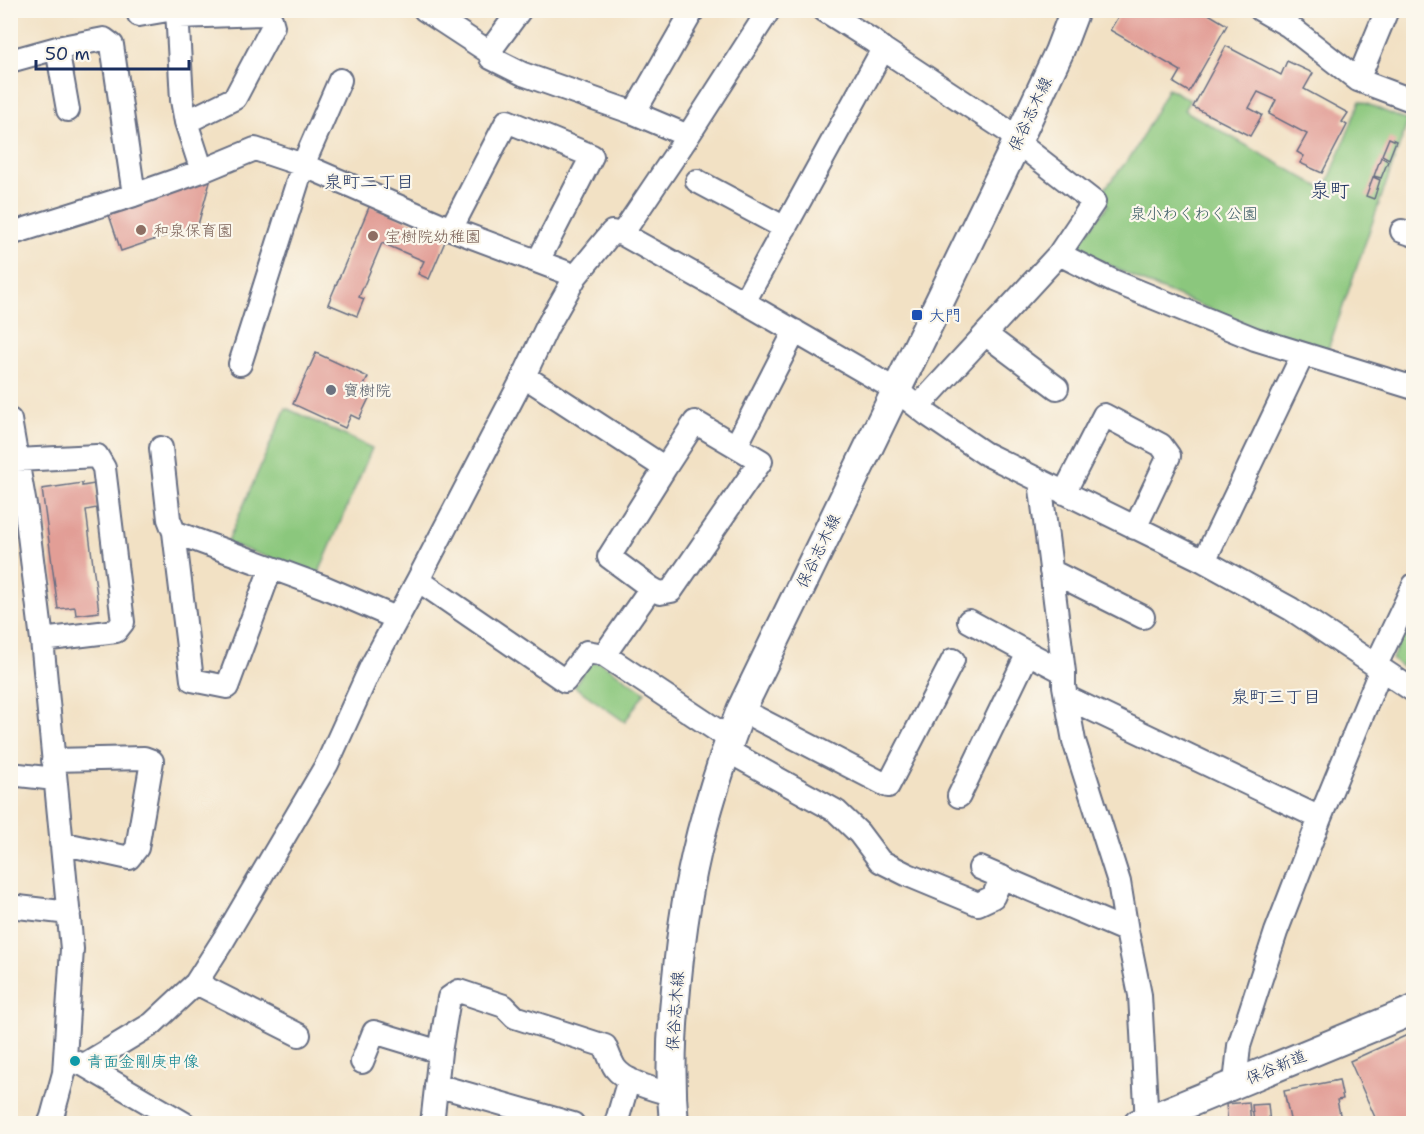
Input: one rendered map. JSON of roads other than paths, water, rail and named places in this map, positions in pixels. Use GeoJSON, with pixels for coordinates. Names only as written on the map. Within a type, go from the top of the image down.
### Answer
{"type":"FeatureCollection","features":[{"type":"Feature","properties":{"kind":"main road","name":"保谷志木線"},"geometry":{"type":"LineString","coordinates":[[674,1124],[671,1094],[673,1022],[685,910],[710,801],[728,745],[741,710],[1017,142],[1059,52],[1075,10]]}},
{"type":"Feature","properties":{"kind":"main road","name":"保谷新道"},"geometry":{"type":"LineString","coordinates":[[1144,1122],[1413,1010]]}},
{"type":"Feature","properties":{"kind":"street"},"geometry":{"type":"LineString","coordinates":[[138,10],[139,15],[262,14],[272,20],[273,26],[235,98],[186,122]]}},
{"type":"Feature","properties":{"kind":"street"},"geometry":{"type":"LineString","coordinates":[[425,10],[489,52]]}},
{"type":"Feature","properties":{"kind":"street"},"geometry":{"type":"LineString","coordinates":[[520,10],[489,52],[490,58],[523,74],[634,113],[688,136]]}},
{"type":"Feature","properties":{"kind":"street"},"geometry":{"type":"LineString","coordinates":[[634,113],[693,10]]}},
{"type":"Feature","properties":{"kind":"street"},"geometry":{"type":"LineString","coordinates":[[622,234],[769,10]]}},
{"type":"Feature","properties":{"kind":"street"},"geometry":{"type":"LineString","coordinates":[[824,10],[1006,130],[1017,142],[1094,202],[1059,254],[918,407]]}},
{"type":"Feature","properties":{"kind":"street"},"geometry":{"type":"LineString","coordinates":[[1261,10],[1293,18],[1358,80],[1413,101]]}},
{"type":"Feature","properties":{"kind":"street"},"geometry":{"type":"LineString","coordinates":[[1358,80],[1386,10]]}},
{"type":"Feature","properties":{"kind":"street"},"geometry":{"type":"LineString","coordinates":[[174,13],[182,100],[186,122],[202,171]]}},
{"type":"Feature","properties":{"kind":"street"},"geometry":{"type":"LineString","coordinates":[[10,61],[57,48],[104,39],[112,45],[134,195]]}},
{"type":"Feature","properties":{"kind":"street"},"geometry":{"type":"LineString","coordinates":[[57,48],[68,110]]}},
{"type":"Feature","properties":{"kind":"street"},"geometry":{"type":"LineString","coordinates":[[744,302],[883,50]]}},
{"type":"Feature","properties":{"kind":"street"},"geometry":{"type":"LineString","coordinates":[[240,364],[303,165],[339,80]]}},
{"type":"Feature","properties":{"kind":"street"},"geometry":{"type":"LineString","coordinates":[[451,229],[507,121],[592,156],[538,261]]}},
{"type":"Feature","properties":{"kind":"street"},"geometry":{"type":"LineString","coordinates":[[10,234],[134,195],[255,149],[303,165],[451,229],[576,276]]}},
{"type":"Feature","properties":{"kind":"street"},"geometry":{"type":"LineString","coordinates":[[697,181],[785,228]]}},
{"type":"Feature","properties":{"kind":"street"},"geometry":{"type":"LineString","coordinates":[[52,1122],[64,1073],[74,1062],[152,1024],[196,983],[224,939],[327,764],[371,667],[524,376],[547,327],[576,276],[612,232],[622,234],[896,390],[984,453],[1204,561],[1291,609],[1413,691]]}},
{"type":"Feature","properties":{"kind":"street"},"geometry":{"type":"LineString","coordinates":[[1059,254],[1113,281],[1233,331],[1413,388]]}},
{"type":"Feature","properties":{"kind":"street"},"geometry":{"type":"LineString","coordinates":[[736,446],[795,332]]}},
{"type":"Feature","properties":{"kind":"street"},"geometry":{"type":"LineString","coordinates":[[986,333],[1057,388]]}},
{"type":"Feature","properties":{"kind":"street"},"geometry":{"type":"LineString","coordinates":[[1204,561],[1303,354]]}},
{"type":"Feature","properties":{"kind":"street"},"geometry":{"type":"LineString","coordinates":[[524,376],[665,468]]}},
{"type":"Feature","properties":{"kind":"street"},"geometry":{"type":"LineString","coordinates":[[1064,493],[1104,415],[1161,444],[1169,456],[1135,528]]}},
{"type":"Feature","properties":{"kind":"street"},"geometry":{"type":"LineString","coordinates":[[10,420],[17,460],[18,510],[42,640],[72,949],[74,1062]]}},
{"type":"Feature","properties":{"kind":"street"},"geometry":{"type":"LineString","coordinates":[[695,422],[761,461],[670,591],[660,593],[609,557],[665,468],[695,422]]}},
{"type":"Feature","properties":{"kind":"street"},"geometry":{"type":"LineString","coordinates":[[161,448],[170,519],[174,531],[192,680],[227,687],[271,568]]}},
{"type":"Feature","properties":{"kind":"street"},"geometry":{"type":"LineString","coordinates":[[17,460],[97,456],[104,468],[123,622],[116,632],[42,640]]}},
{"type":"Feature","properties":{"kind":"street"},"geometry":{"type":"LineString","coordinates":[[1040,481],[1066,697],[1074,741],[1119,882],[1140,995],[1144,1122]]}},
{"type":"Feature","properties":{"kind":"street"},"geometry":{"type":"LineString","coordinates":[[174,531],[324,587],[396,618]]}},
{"type":"Feature","properties":{"kind":"street"},"geometry":{"type":"LineString","coordinates":[[1051,572],[1143,617]]}},
{"type":"Feature","properties":{"kind":"street"},"geometry":{"type":"LineString","coordinates":[[418,580],[565,681],[586,652],[604,655],[728,745],[836,811],[859,833],[880,861],[978,904],[993,897],[1002,877]]}},
{"type":"Feature","properties":{"kind":"street"},"geometry":{"type":"LineString","coordinates":[[1235,1084],[1239,1046],[1276,932],[1413,585]]}},
{"type":"Feature","properties":{"kind":"street"},"geometry":{"type":"LineString","coordinates":[[604,655],[651,588]]}},
{"type":"Feature","properties":{"kind":"street"},"geometry":{"type":"LineString","coordinates":[[969,621],[1064,672]]}},
{"type":"Feature","properties":{"kind":"street"},"geometry":{"type":"LineString","coordinates":[[959,796],[1028,653]]}},
{"type":"Feature","properties":{"kind":"street"},"geometry":{"type":"LineString","coordinates":[[741,710],[888,786],[953,660]]}},
{"type":"Feature","properties":{"kind":"street"},"geometry":{"type":"LineString","coordinates":[[1066,697],[1320,818]]}},
{"type":"Feature","properties":{"kind":"street"},"geometry":{"type":"LineString","coordinates":[[10,774],[144,758],[152,761],[137,848],[129,858],[61,843]]}},
{"type":"Feature","properties":{"kind":"street"},"geometry":{"type":"LineString","coordinates":[[980,868],[1127,931]]}},
{"type":"Feature","properties":{"kind":"street"},"geometry":{"type":"LineString","coordinates":[[10,906],[69,913]]}},
{"type":"Feature","properties":{"kind":"street"},"geometry":{"type":"LineString","coordinates":[[196,983],[299,1035]]}},
{"type":"Feature","properties":{"kind":"street"},"geometry":{"type":"LineString","coordinates":[[432,1124],[449,998],[459,992],[504,1006],[515,1017],[605,1046],[616,1069],[629,1079],[652,1090],[671,1094]]}},
{"type":"Feature","properties":{"kind":"street"},"geometry":{"type":"LineString","coordinates":[[362,1062],[374,1032],[440,1052]]}},
{"type":"Feature","properties":{"kind":"street"},"geometry":{"type":"LineString","coordinates":[[74,1062],[186,1124]]}},
{"type":"Feature","properties":{"kind":"street"},"geometry":{"type":"LineString","coordinates":[[616,1124],[629,1079]]}},
{"type":"Feature","properties":{"kind":"street"},"geometry":{"type":"LineString","coordinates":[[436,1085],[573,1124]]}},
{"type":"Feature","properties":{"kind":"place","name":"和泉保育園"},"geometry":{"type":"Point","coordinates":[141,230]}},
{"type":"Feature","properties":{"kind":"place","name":"宝樹院幼稚園"},"geometry":{"type":"Point","coordinates":[373,236]}},
{"type":"Feature","properties":{"kind":"place","name":"大門"},"geometry":{"type":"Point","coordinates":[917,315]}},
{"type":"Feature","properties":{"kind":"place","name":"寶樹院"},"geometry":{"type":"Point","coordinates":[331,390]}},
{"type":"Feature","properties":{"kind":"place","name":"青面金剛庚申像"},"geometry":{"type":"Point","coordinates":[75,1061]}},
{"type":"Feature","properties":{"kind":"district","name":"泉町二丁目"},"geometry":{"type":"Point","coordinates":[369,182]}},
{"type":"Feature","properties":{"kind":"district","name":"泉町"},"geometry":{"type":"Point","coordinates":[1330,190]}},
{"type":"Feature","properties":{"kind":"district","name":"泉町三丁目"},"geometry":{"type":"Point","coordinates":[1276,697]}},
{"type":"Feature","properties":{"kind":"park label","name":"泉小わくわく公園"},"geometry":{"type":"Point","coordinates":[1194,213]}}]}
